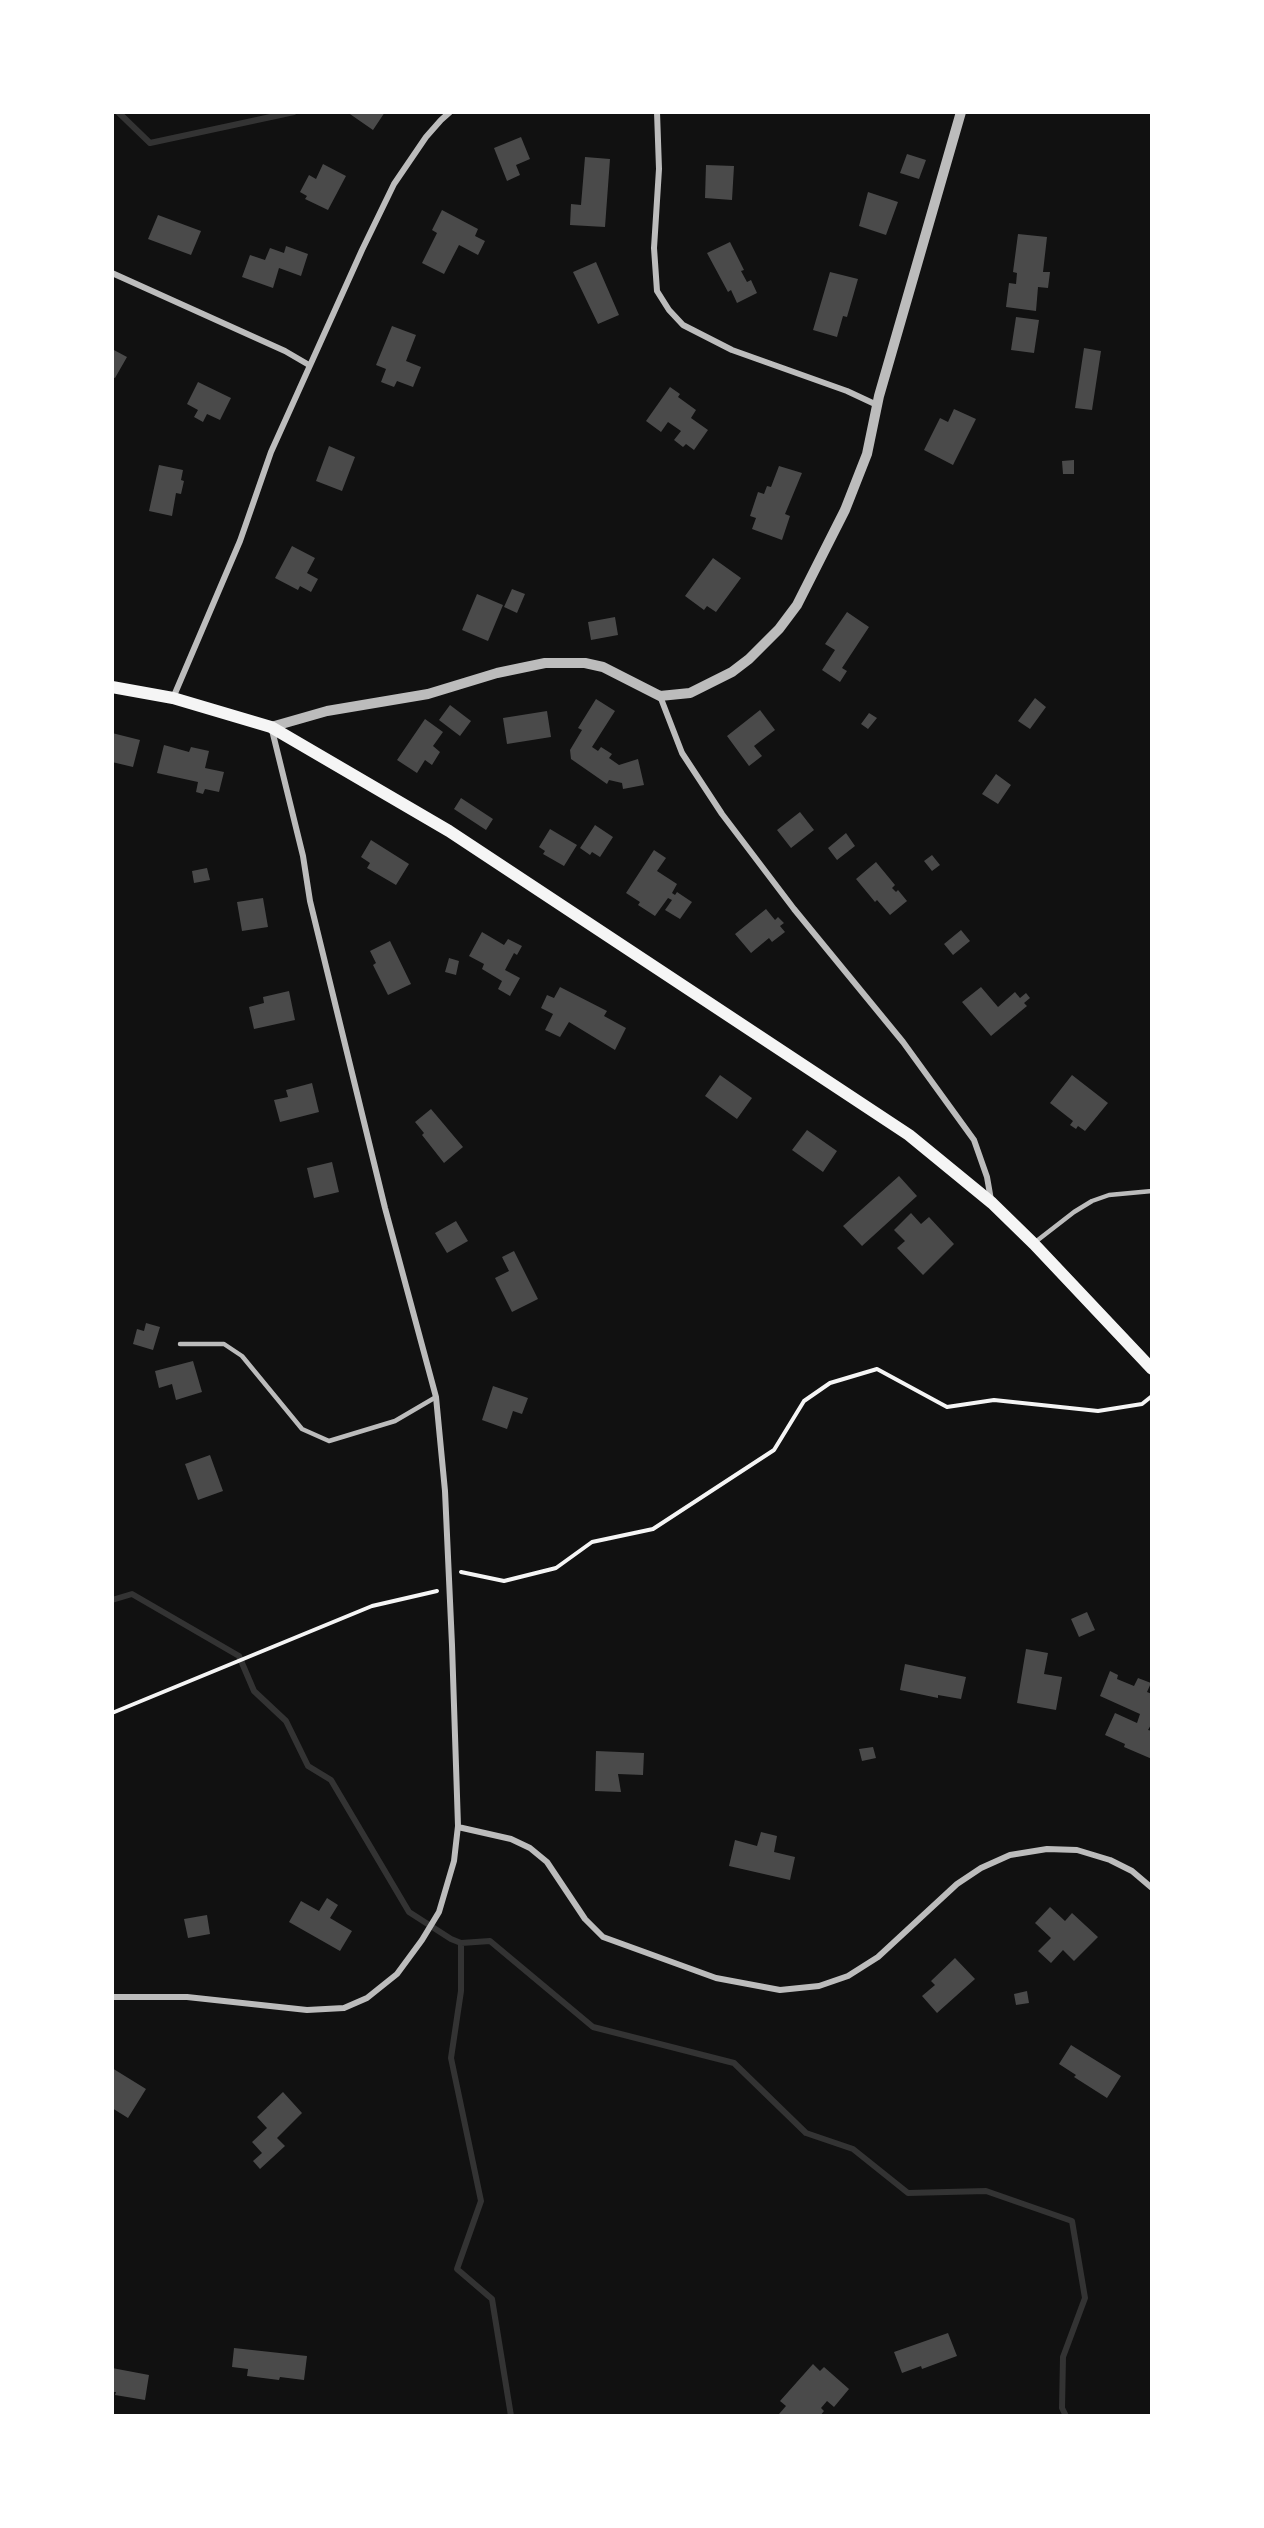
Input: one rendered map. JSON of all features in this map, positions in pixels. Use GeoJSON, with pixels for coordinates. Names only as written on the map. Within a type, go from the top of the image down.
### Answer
{"type":"FeatureCollection","features":[{"type":"Feature","properties":{"kind":"main road"},"geometry":{"type":"LineString","coordinates":[[112,687],[173,698],[271,727],[449,831],[909,1135],[992,1203],[1152,1369]]}},
{"type":"Feature","properties":{"kind":"street"},"geometry":{"type":"LineString","coordinates":[[173,698],[240,541],[271,452],[309,364],[394,184],[426,137],[450,112]]}},
{"type":"Feature","properties":{"kind":"street"},"geometry":{"type":"LineString","coordinates":[[657,112],[659,169],[654,248],[657,291],[669,310],[683,325],[732,350],[847,391],[877,405]]}},
{"type":"Feature","properties":{"kind":"street"},"geometry":{"type":"LineString","coordinates":[[112,1997],[188,1997],[307,2010],[344,2008],[367,1998],[397,1974],[422,1940],[438,1912],[454,1861],[458,1827],[450,1588],[445,1491],[436,1397],[388,1220],[310,901],[303,856],[271,727],[327,711],[428,694],[497,673],[545,663],[585,663],[603,667],[660,696],[690,693],[732,672],[779,629],[797,605],[845,510],[867,454],[877,405],[961,112]]}},
{"type":"Feature","properties":{"kind":"street"},"geometry":{"type":"LineString","coordinates":[[112,273],[309,364]]}},
{"type":"Feature","properties":{"kind":"street"},"geometry":{"type":"LineString","coordinates":[[660,696],[682,753],[722,814],[794,909],[903,1042],[974,1140],[987,1177],[992,1203]]}},
{"type":"Feature","properties":{"kind":"street"},"geometry":{"type":"LineString","coordinates":[[458,1827],[511,1839],[530,1848],[547,1862],[585,1919],[603,1937],[716,1978],[780,1990],[819,1986],[848,1976],[878,1957],[957,1884],[981,1868],[1010,1855],[1047,1850],[1077,1850],[1110,1860],[1132,1871],[1152,1888]]}},
{"type":"Feature","properties":{"kind":"lane"},"geometry":{"type":"LineString","coordinates":[[1034,1244],[1092,1201],[1109,1195],[1152,1191]]}},
{"type":"Feature","properties":{"kind":"lane"},"geometry":{"type":"LineString","coordinates":[[180,1344],[224,1344],[242,1356],[302,1429],[329,1442],[394,1421],[436,1397]]}},
{"type":"Feature","properties":{"kind":"path"},"geometry":{"type":"LineString","coordinates":[[449,1570],[504,1581],[556,1568],[592,1542],[653,1529],[774,1450],[804,1401],[830,1383],[877,1369],[946,1407],[994,1400],[1098,1411],[1142,1404],[1152,1396]]}},
{"type":"Feature","properties":{"kind":"path"},"geometry":{"type":"LineString","coordinates":[[112,1713],[372,1606],[450,1588]]}},
{"type":"Feature","properties":{"kind":"building"},"geometry":{"type":"Polygon","coordinates":[[[347,112],[385,112],[373,130],[347,112]]]}},
{"type":"Feature","properties":{"kind":"building"},"geometry":{"type":"Polygon","coordinates":[[[521,137],[530,159],[516,165],[520,175],[507,181],[494,148],[521,137]]]}},
{"type":"Feature","properties":{"kind":"building"},"geometry":{"type":"Polygon","coordinates":[[[907,154],[926,160],[919,179],[900,173],[907,154]]]}},
{"type":"Feature","properties":{"kind":"building"},"geometry":{"type":"Polygon","coordinates":[[[585,157],[610,159],[605,227],[570,225],[571,204],[581,205],[585,157]]]}},
{"type":"Feature","properties":{"kind":"building"},"geometry":{"type":"Polygon","coordinates":[[[323,164],[346,176],[328,210],[305,199],[307,196],[300,192],[309,175],[316,179],[323,164]]]}},
{"type":"Feature","properties":{"kind":"building"},"geometry":{"type":"Polygon","coordinates":[[[706,165],[734,166],[732,200],[705,198],[706,165]]]}},
{"type":"Feature","properties":{"kind":"building"},"geometry":{"type":"Polygon","coordinates":[[[868,192],[898,202],[886,235],[859,226],[868,192]]]}},
{"type":"Feature","properties":{"kind":"building"},"geometry":{"type":"Polygon","coordinates":[[[442,210],[478,229],[475,236],[485,241],[478,255],[459,245],[444,274],[422,263],[437,233],[432,230],[442,210]]]}},
{"type":"Feature","properties":{"kind":"building"},"geometry":{"type":"Polygon","coordinates":[[[158,215],[201,231],[191,255],[148,239],[158,215]]]}},
{"type":"Feature","properties":{"kind":"building"},"geometry":{"type":"Polygon","coordinates":[[[1018,234],[1047,237],[1043,272],[1050,272],[1048,288],[1038,287],[1036,311],[1006,307],[1009,283],[1016,284],[1017,273],[1013,272],[1018,234]]]}},
{"type":"Feature","properties":{"kind":"building"},"geometry":{"type":"Polygon","coordinates":[[[730,242],[744,270],[741,271],[747,282],[751,280],[757,293],[737,303],[731,290],[728,292],[707,253],[730,242]]]}},
{"type":"Feature","properties":{"kind":"building"},"geometry":{"type":"Polygon","coordinates":[[[286,246],[308,254],[301,276],[279,268],[273,288],[242,277],[250,255],[265,260],[270,248],[284,253],[286,246]]]}},
{"type":"Feature","properties":{"kind":"building"},"geometry":{"type":"Polygon","coordinates":[[[596,262],[619,315],[598,324],[573,272],[596,262]]]}},
{"type":"Feature","properties":{"kind":"building"},"geometry":{"type":"Polygon","coordinates":[[[830,272],[858,279],[847,317],[843,316],[837,337],[813,330],[830,272]]]}},
{"type":"Feature","properties":{"kind":"building"},"geometry":{"type":"Polygon","coordinates":[[[1016,317],[1039,320],[1034,353],[1011,350],[1016,317]]]}},
{"type":"Feature","properties":{"kind":"building"},"geometry":{"type":"Polygon","coordinates":[[[392,326],[416,335],[406,361],[421,367],[413,387],[397,381],[394,387],[381,382],[386,369],[376,365],[392,326]]]}},
{"type":"Feature","properties":{"kind":"building"},"geometry":{"type":"Polygon","coordinates":[[[1084,348],[1101,351],[1092,410],[1075,408],[1084,348]]]}},
{"type":"Feature","properties":{"kind":"building"},"geometry":{"type":"Polygon","coordinates":[[[112,349],[127,357],[115,378],[112,377],[112,349]]]}},
{"type":"Feature","properties":{"kind":"building"},"geometry":{"type":"Polygon","coordinates":[[[198,382],[231,398],[220,420],[207,414],[203,422],[194,417],[198,410],[187,404],[198,382]]]}},
{"type":"Feature","properties":{"kind":"building"},"geometry":{"type":"Polygon","coordinates":[[[670,387],[680,394],[678,397],[696,410],[691,418],[708,430],[694,450],[686,444],[683,447],[674,440],[681,431],[668,422],[661,432],[646,421],[670,387]]]}},
{"type":"Feature","properties":{"kind":"building"},"geometry":{"type":"Polygon","coordinates":[[[954,409],[976,419],[953,465],[924,450],[940,418],[948,422],[954,409]]]}},
{"type":"Feature","properties":{"kind":"building"},"geometry":{"type":"Polygon","coordinates":[[[329,446],[355,457],[342,491],[316,481],[329,446]]]}},
{"type":"Feature","properties":{"kind":"building"},"geometry":{"type":"Polygon","coordinates":[[[1074,460],[1074,474],[1063,474],[1062,461],[1074,460]]]}},
{"type":"Feature","properties":{"kind":"building"},"geometry":{"type":"Polygon","coordinates":[[[159,465],[183,470],[181,480],[184,481],[181,494],[176,493],[172,516],[149,511],[159,465]]]}},
{"type":"Feature","properties":{"kind":"building"},"geometry":{"type":"Polygon","coordinates":[[[779,466],[802,473],[785,514],[790,516],[782,540],[752,529],[756,518],[750,516],[758,492],[764,494],[767,486],[771,487],[779,466]]]}},
{"type":"Feature","properties":{"kind":"building"},"geometry":{"type":"Polygon","coordinates":[[[292,546],[315,558],[307,573],[318,579],[311,592],[300,586],[298,590],[275,578],[292,546]]]}},
{"type":"Feature","properties":{"kind":"building"},"geometry":{"type":"Polygon","coordinates":[[[713,558],[741,578],[716,612],[707,606],[704,610],[685,596],[713,558]]]}},
{"type":"Feature","properties":{"kind":"building"},"geometry":{"type":"Polygon","coordinates":[[[512,589],[525,594],[517,613],[504,607],[512,589]]]}},
{"type":"Feature","properties":{"kind":"building"},"geometry":{"type":"Polygon","coordinates":[[[477,594],[503,605],[488,641],[462,630],[477,594]]]}},
{"type":"Feature","properties":{"kind":"building"},"geometry":{"type":"Polygon","coordinates":[[[847,612],[869,627],[842,668],[847,671],[840,682],[822,670],[835,650],[825,644],[847,612]]]}},
{"type":"Feature","properties":{"kind":"building"},"geometry":{"type":"Polygon","coordinates":[[[615,617],[618,635],[591,640],[588,622],[615,617]]]}},
{"type":"Feature","properties":{"kind":"building"},"geometry":{"type":"Polygon","coordinates":[[[1035,698],[1046,707],[1030,729],[1018,721],[1035,698]]]}},
{"type":"Feature","properties":{"kind":"building"},"geometry":{"type":"Polygon","coordinates":[[[596,699],[615,711],[592,747],[598,751],[601,747],[612,754],[609,758],[619,765],[638,759],[644,785],[623,789],[622,783],[609,780],[607,784],[571,759],[570,750],[582,730],[578,728],[596,699]]]}},
{"type":"Feature","properties":{"kind":"building"},"geometry":{"type":"Polygon","coordinates":[[[450,705],[471,721],[460,736],[439,720],[450,705]]]}},
{"type":"Feature","properties":{"kind":"building"},"geometry":{"type":"Polygon","coordinates":[[[760,710],[775,730],[754,746],[762,756],[749,766],[727,736],[760,710]]]}},
{"type":"Feature","properties":{"kind":"building"},"geometry":{"type":"Polygon","coordinates":[[[547,711],[551,737],[507,744],[503,718],[547,711]]]}},
{"type":"Feature","properties":{"kind":"building"},"geometry":{"type":"Polygon","coordinates":[[[869,713],[877,718],[868,729],[861,724],[869,713]]]}},
{"type":"Feature","properties":{"kind":"building"},"geometry":{"type":"Polygon","coordinates":[[[425,719],[443,732],[433,746],[440,752],[432,765],[425,760],[417,773],[397,760],[425,719]]]}},
{"type":"Feature","properties":{"kind":"building"},"geometry":{"type":"Polygon","coordinates":[[[112,733],[140,740],[133,767],[112,762],[112,733]]]}},
{"type":"Feature","properties":{"kind":"building"},"geometry":{"type":"Polygon","coordinates":[[[164,745],[189,752],[191,747],[209,751],[205,768],[224,772],[219,792],[205,789],[203,794],[196,792],[198,782],[157,773],[164,745]]]}},
{"type":"Feature","properties":{"kind":"building"},"geometry":{"type":"Polygon","coordinates":[[[996,774],[1011,785],[998,804],[982,794],[996,774]]]}},
{"type":"Feature","properties":{"kind":"building"},"geometry":{"type":"Polygon","coordinates":[[[461,798],[493,819],[486,830],[454,809],[461,798]]]}},
{"type":"Feature","properties":{"kind":"building"},"geometry":{"type":"Polygon","coordinates":[[[800,812],[814,830],[791,848],[777,830],[800,812]]]}},
{"type":"Feature","properties":{"kind":"building"},"geometry":{"type":"Polygon","coordinates":[[[595,825],[613,837],[600,857],[592,852],[590,855],[580,848],[595,825]]]}},
{"type":"Feature","properties":{"kind":"building"},"geometry":{"type":"Polygon","coordinates":[[[550,829],[577,845],[564,866],[543,854],[545,851],[539,847],[550,829]]]}},
{"type":"Feature","properties":{"kind":"building"},"geometry":{"type":"Polygon","coordinates":[[[846,833],[855,846],[837,860],[828,848],[846,833]]]}},
{"type":"Feature","properties":{"kind":"building"},"geometry":{"type":"Polygon","coordinates":[[[371,840],[409,864],[396,885],[367,868],[370,863],[361,857],[371,840]]]}},
{"type":"Feature","properties":{"kind":"building"},"geometry":{"type":"Polygon","coordinates":[[[654,850],[666,858],[657,871],[677,884],[672,893],[675,895],[677,892],[692,902],[680,919],[665,910],[672,900],[668,898],[655,916],[638,905],[640,902],[626,893],[654,850]]]}},
{"type":"Feature","properties":{"kind":"building"},"geometry":{"type":"Polygon","coordinates":[[[932,855],[940,865],[932,871],[924,861],[932,855]]]}},
{"type":"Feature","properties":{"kind":"building"},"geometry":{"type":"Polygon","coordinates":[[[876,862],[895,885],[892,888],[896,892],[898,890],[907,901],[890,915],[877,900],[875,902],[856,879],[876,862]]]}},
{"type":"Feature","properties":{"kind":"building"},"geometry":{"type":"Polygon","coordinates":[[[207,868],[210,880],[194,883],[192,871],[207,868]]]}},
{"type":"Feature","properties":{"kind":"building"},"geometry":{"type":"Polygon","coordinates":[[[263,898],[268,927],[242,931],[237,902],[263,898]]]}},
{"type":"Feature","properties":{"kind":"building"},"geometry":{"type":"Polygon","coordinates":[[[766,909],[775,920],[778,917],[784,923],[780,926],[785,932],[772,942],[769,938],[751,953],[735,934],[766,909]]]}},
{"type":"Feature","properties":{"kind":"building"},"geometry":{"type":"Polygon","coordinates":[[[961,930],[970,941],[953,955],[944,944],[961,930]]]}},
{"type":"Feature","properties":{"kind":"building"},"geometry":{"type":"Polygon","coordinates":[[[482,932],[504,945],[508,939],[522,946],[517,955],[514,953],[505,970],[520,978],[510,996],[498,989],[502,981],[482,969],[484,964],[469,956],[482,932]]]}},
{"type":"Feature","properties":{"kind":"building"},"geometry":{"type":"Polygon","coordinates":[[[390,941],[411,984],[388,995],[373,965],[376,963],[370,951],[390,941]]]}},
{"type":"Feature","properties":{"kind":"building"},"geometry":{"type":"Polygon","coordinates":[[[449,958],[459,961],[456,975],[445,972],[449,958]]]}},
{"type":"Feature","properties":{"kind":"building"},"geometry":{"type":"Polygon","coordinates":[[[560,987],[607,1011],[604,1016],[626,1028],[615,1050],[569,1022],[560,1037],[545,1030],[553,1014],[541,1008],[547,995],[554,998],[560,987]]]}},
{"type":"Feature","properties":{"kind":"building"},"geometry":{"type":"Polygon","coordinates":[[[981,987],[998,1007],[1015,992],[1020,998],[1026,993],[1030,998],[1024,1003],[1027,1006],[991,1036],[962,1002],[981,987]]]}},
{"type":"Feature","properties":{"kind":"building"},"geometry":{"type":"Polygon","coordinates":[[[289,991],[295,1020],[254,1029],[249,1007],[264,1003],[263,997],[289,991]]]}},
{"type":"Feature","properties":{"kind":"building"},"geometry":{"type":"Polygon","coordinates":[[[720,1075],[752,1098],[737,1119],[705,1096],[720,1075]]]}},
{"type":"Feature","properties":{"kind":"building"},"geometry":{"type":"Polygon","coordinates":[[[1072,1075],[1108,1103],[1085,1131],[1078,1126],[1076,1129],[1070,1125],[1073,1121],[1050,1103],[1072,1075]]]}},
{"type":"Feature","properties":{"kind":"building"},"geometry":{"type":"Polygon","coordinates":[[[312,1083],[319,1112],[280,1122],[274,1100],[288,1097],[286,1090],[312,1083]]]}},
{"type":"Feature","properties":{"kind":"building"},"geometry":{"type":"Polygon","coordinates":[[[431,1109],[463,1147],[444,1163],[415,1122],[431,1109]]]}},
{"type":"Feature","properties":{"kind":"building"},"geometry":{"type":"Polygon","coordinates":[[[807,1130],[837,1151],[823,1172],[792,1150],[807,1130]]]}},
{"type":"Feature","properties":{"kind":"building"},"geometry":{"type":"Polygon","coordinates":[[[332,1162],[339,1192],[314,1198],[307,1168],[332,1162]]]}},
{"type":"Feature","properties":{"kind":"building"},"geometry":{"type":"Polygon","coordinates":[[[899,1176],[917,1196],[862,1246],[843,1226],[899,1176]]]}},
{"type":"Feature","properties":{"kind":"building"},"geometry":{"type":"Polygon","coordinates":[[[911,1213],[921,1224],[929,1217],[954,1244],[923,1275],[897,1248],[905,1241],[894,1230],[911,1213]]]}},
{"type":"Feature","properties":{"kind":"building"},"geometry":{"type":"Polygon","coordinates":[[[456,1221],[468,1241],[447,1253],[435,1233],[456,1221]]]}},
{"type":"Feature","properties":{"kind":"building"},"geometry":{"type":"Polygon","coordinates":[[[514,1251],[538,1299],[512,1312],[495,1278],[509,1271],[502,1257],[514,1251]]]}},
{"type":"Feature","properties":{"kind":"building"},"geometry":{"type":"Polygon","coordinates":[[[146,1323],[160,1327],[153,1350],[133,1344],[137,1329],[144,1331],[146,1323]]]}},
{"type":"Feature","properties":{"kind":"building"},"geometry":{"type":"Polygon","coordinates":[[[193,1361],[202,1392],[176,1400],[172,1384],[159,1388],[155,1371],[193,1361]]]}},
{"type":"Feature","properties":{"kind":"building"},"geometry":{"type":"Polygon","coordinates":[[[493,1386],[528,1398],[522,1414],[513,1411],[507,1429],[482,1420],[493,1386]]]}},
{"type":"Feature","properties":{"kind":"building"},"geometry":{"type":"Polygon","coordinates":[[[210,1455],[223,1491],[198,1500],[185,1464],[210,1455]]]}},
{"type":"Feature","properties":{"kind":"building"},"geometry":{"type":"Polygon","coordinates":[[[1087,1612],[1095,1630],[1079,1637],[1071,1619],[1087,1612]]]}},
{"type":"Feature","properties":{"kind":"building"},"geometry":{"type":"Polygon","coordinates":[[[1026,1649],[1048,1653],[1044,1674],[1062,1677],[1056,1710],[1017,1703],[1026,1649]]]}},
{"type":"Feature","properties":{"kind":"building"},"geometry":{"type":"Polygon","coordinates":[[[905,1664],[966,1677],[961,1699],[938,1695],[938,1698],[900,1690],[905,1664]]]}},
{"type":"Feature","properties":{"kind":"building"},"geometry":{"type":"Polygon","coordinates":[[[1110,1671],[1118,1675],[1117,1679],[1134,1686],[1138,1678],[1151,1683],[1147,1692],[1152,1694],[1152,1723],[1148,1730],[1152,1731],[1152,1759],[1124,1747],[1125,1744],[1105,1735],[1115,1713],[1137,1723],[1140,1714],[1100,1696],[1110,1671]]]}},
{"type":"Feature","properties":{"kind":"building"},"geometry":{"type":"Polygon","coordinates":[[[873,1747],[876,1758],[862,1761],[859,1749],[873,1747]]]}},
{"type":"Feature","properties":{"kind":"building"},"geometry":{"type":"Polygon","coordinates":[[[596,1751],[644,1753],[643,1775],[618,1774],[621,1792],[595,1791],[596,1751]]]}},
{"type":"Feature","properties":{"kind":"building"},"geometry":{"type":"Polygon","coordinates":[[[761,1832],[777,1836],[774,1852],[795,1857],[790,1880],[729,1866],[735,1840],[757,1846],[761,1832]]]}},
{"type":"Feature","properties":{"kind":"building"},"geometry":{"type":"Polygon","coordinates":[[[327,1898],[338,1905],[330,1918],[352,1931],[340,1951],[289,1922],[301,1901],[319,1911],[327,1898]]]}},
{"type":"Feature","properties":{"kind":"building"},"geometry":{"type":"Polygon","coordinates":[[[1050,1907],[1065,1921],[1072,1913],[1098,1937],[1074,1961],[1063,1950],[1051,1963],[1038,1951],[1051,1938],[1035,1923],[1050,1907]]]}},
{"type":"Feature","properties":{"kind":"building"},"geometry":{"type":"Polygon","coordinates":[[[207,1915],[210,1934],[188,1938],[184,1919],[207,1915]]]}},
{"type":"Feature","properties":{"kind":"building"},"geometry":{"type":"Polygon","coordinates":[[[955,1958],[975,1979],[937,2013],[922,1996],[935,1985],[931,1981],[955,1958]]]}},
{"type":"Feature","properties":{"kind":"building"},"geometry":{"type":"Polygon","coordinates":[[[1027,1991],[1029,2003],[1016,2005],[1014,1994],[1027,1991]]]}},
{"type":"Feature","properties":{"kind":"building"},"geometry":{"type":"Polygon","coordinates":[[[1071,2045],[1121,2076],[1107,2098],[1074,2077],[1076,2075],[1059,2064],[1071,2045]]]}},
{"type":"Feature","properties":{"kind":"building"},"geometry":{"type":"Polygon","coordinates":[[[112,2068],[146,2089],[128,2118],[112,2108],[112,2068]]]}},
{"type":"Feature","properties":{"kind":"building"},"geometry":{"type":"Polygon","coordinates":[[[283,2092],[302,2113],[277,2138],[285,2146],[260,2169],[253,2161],[262,2153],[252,2142],[267,2128],[257,2117],[283,2092]]]}},
{"type":"Feature","properties":{"kind":"building"},"geometry":{"type":"Polygon","coordinates":[[[948,2333],[957,2356],[922,2369],[921,2366],[902,2373],[894,2352],[948,2333]]]}},
{"type":"Feature","properties":{"kind":"building"},"geometry":{"type":"Polygon","coordinates":[[[234,2348],[307,2356],[304,2380],[247,2376],[248,2369],[232,2367],[234,2348]]]}},
{"type":"Feature","properties":{"kind":"building"},"geometry":{"type":"Polygon","coordinates":[[[813,2364],[820,2371],[824,2367],[849,2389],[834,2407],[827,2401],[821,2408],[824,2411],[820,2416],[781,2416],[779,2414],[786,2406],[780,2401],[813,2364]]]}},
{"type":"Feature","properties":{"kind":"building"},"geometry":{"type":"Polygon","coordinates":[[[112,2368],[149,2375],[145,2400],[115,2395],[116,2392],[112,2392],[112,2368]]]}},
{"type":"Feature","properties":{"kind":"waterway"},"geometry":{"type":"LineString","coordinates":[[118,112],[150,143],[294,112]]}},
{"type":"Feature","properties":{"kind":"waterway"},"geometry":{"type":"LineString","coordinates":[[112,1600],[132,1594],[239,1656],[254,1691],[286,1721],[308,1766],[331,1780],[409,1912],[461,1943],[490,1941],[593,2027],[734,2063],[806,2133],[853,2149],[908,2193],[986,2191],[1072,2221],[1085,2298],[1063,2357],[1062,2408],[1066,2416]]}},
{"type":"Feature","properties":{"kind":"waterway"},"geometry":{"type":"LineString","coordinates":[[461,1943],[461,1991],[451,2058],[481,2201],[457,2269],[492,2299],[511,2416]]}}]}
